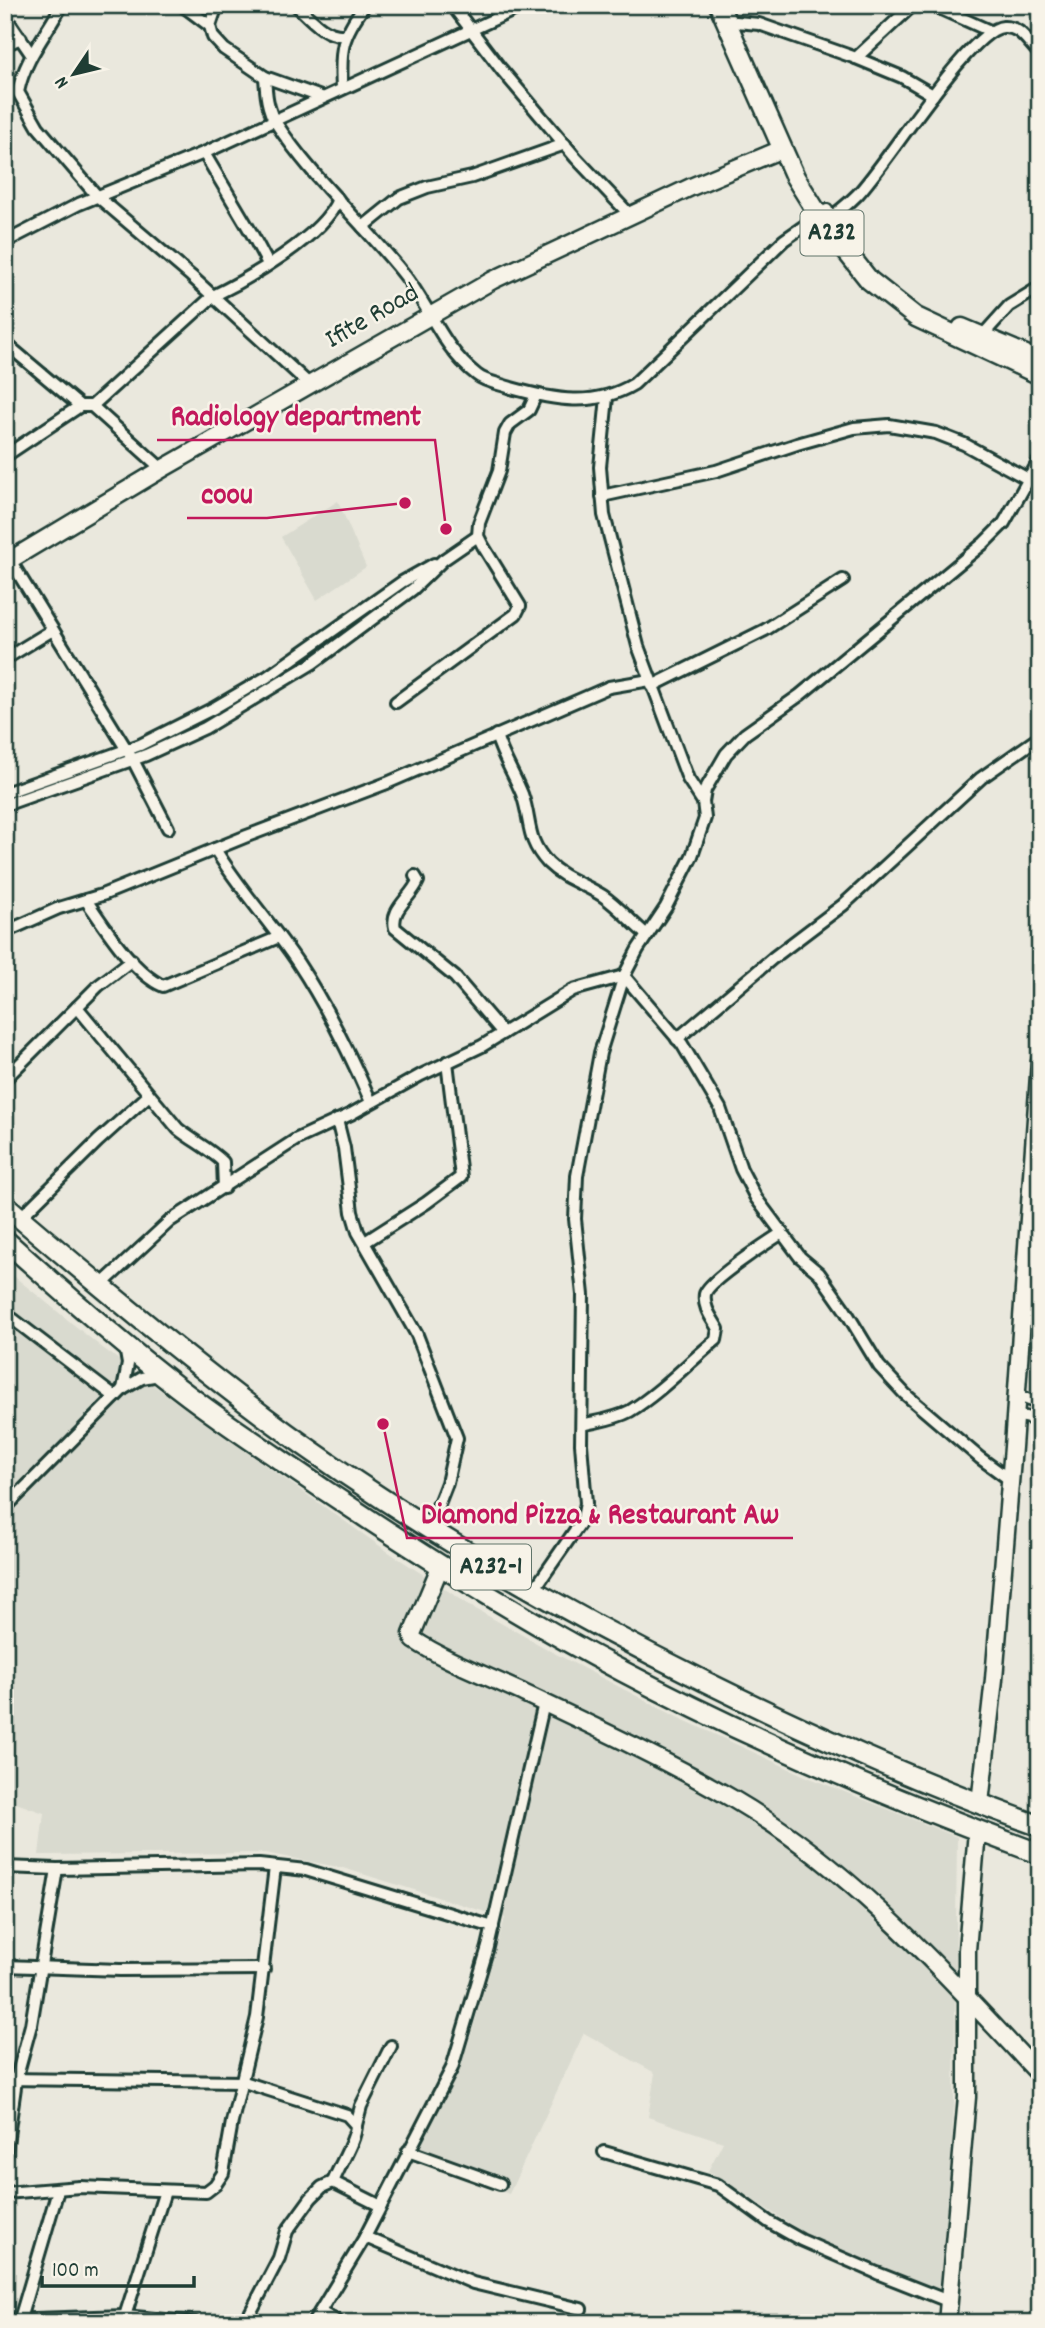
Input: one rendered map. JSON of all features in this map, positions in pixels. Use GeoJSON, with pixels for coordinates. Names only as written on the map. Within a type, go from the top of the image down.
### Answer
{"type":"FeatureCollection","features":[{"type":"Feature","properties":{"kind":"highway","name":"A232-1"},"geometry":{"type":"LineString","coordinates":[[13,1212],[100,1286],[267,1418],[429,1529],[533,1591],[665,1662],[778,1717],[826,1740],[1040,1826]]}},
{"type":"Feature","properties":{"kind":"highway","name":"A232-1"},"geometry":{"type":"LineString","coordinates":[[5,1240],[162,1374],[261,1447],[440,1567],[542,1628],[706,1713],[833,1772],[1040,1854]]}},
{"type":"Feature","properties":{"kind":"main road","name":"A232"},"geometry":{"type":"LineString","coordinates":[[719,5],[795,177],[869,280],[916,317],[1040,375]]}},
{"type":"Feature","properties":{"kind":"main road","name":"A232"},"geometry":{"type":"LineString","coordinates":[[732,13],[790,146],[825,216],[891,286],[959,327],[1040,361]]}},
{"type":"Feature","properties":{"kind":"street"},"geometry":{"type":"LineString","coordinates":[[62,5],[22,71],[18,92],[38,127],[97,196],[213,296],[310,385]]}},
{"type":"Feature","properties":{"kind":"street"},"geometry":{"type":"LineString","coordinates":[[183,5],[210,26]]}},
{"type":"Feature","properties":{"kind":"street"},"geometry":{"type":"LineString","coordinates":[[217,5],[210,26],[213,37],[224,49],[265,77],[321,97]]}},
{"type":"Feature","properties":{"kind":"street"},"geometry":{"type":"LineString","coordinates":[[296,5],[320,27],[335,36],[345,35]]}},
{"type":"Feature","properties":{"kind":"street"},"geometry":{"type":"LineString","coordinates":[[342,88],[341,50],[345,35],[365,5]]}},
{"type":"Feature","properties":{"kind":"street"},"geometry":{"type":"LineString","coordinates":[[452,5],[565,144],[630,215]]}},
{"type":"Feature","properties":{"kind":"street"},"geometry":{"type":"LineString","coordinates":[[5,242],[97,196],[204,153],[525,5]]}},
{"type":"Feature","properties":{"kind":"street"},"geometry":{"type":"LineString","coordinates":[[856,58],[913,5]]}},
{"type":"Feature","properties":{"kind":"street"},"geometry":{"type":"LineString","coordinates":[[932,5],[990,31]]}},
{"type":"Feature","properties":{"kind":"street"},"geometry":{"type":"LineString","coordinates":[[732,13],[856,58],[902,77],[933,95]]}},
{"type":"Feature","properties":{"kind":"street"},"geometry":{"type":"LineString","coordinates":[[5,16],[31,54]]}},
{"type":"Feature","properties":{"kind":"street"},"geometry":{"type":"LineString","coordinates":[[265,77],[266,93],[275,121],[300,159],[420,295],[457,360],[478,377],[536,395],[580,401],[618,394],[634,384],[784,240],[858,195],[933,95],[990,31],[1006,27],[1019,31],[1040,54]]}},
{"type":"Feature","properties":{"kind":"street"},"geometry":{"type":"LineString","coordinates":[[5,45],[21,38]]}},
{"type":"Feature","properties":{"kind":"street"},"geometry":{"type":"LineString","coordinates":[[5,97],[18,92]]}},
{"type":"Feature","properties":{"kind":"street"},"geometry":{"type":"LineString","coordinates":[[363,228],[399,198],[427,187],[472,177],[565,144]]}},
{"type":"Feature","properties":{"kind":"street","name":"Ifite Road"},"geometry":{"type":"LineString","coordinates":[[8,561],[162,469],[493,280],[630,215],[782,149]]}},
{"type":"Feature","properties":{"kind":"street"},"geometry":{"type":"LineString","coordinates":[[204,153],[268,264]]}},
{"type":"Feature","properties":{"kind":"street"},"geometry":{"type":"LineString","coordinates":[[92,406],[213,296],[235,286],[304,240],[330,216],[338,199]]}},
{"type":"Feature","properties":{"kind":"street"},"geometry":{"type":"LineString","coordinates":[[982,336],[1009,306],[1040,287]]}},
{"type":"Feature","properties":{"kind":"street"},"geometry":{"type":"LineString","coordinates":[[5,343],[80,406]]}},
{"type":"Feature","properties":{"kind":"street"},"geometry":{"type":"LineString","coordinates":[[396,702],[516,614],[520,606],[478,536],[479,523],[499,471],[505,433],[510,425],[528,410],[536,395]]}},
{"type":"Feature","properties":{"kind":"street"},"geometry":{"type":"LineString","coordinates":[[607,397],[600,467],[604,515],[638,646],[688,779],[703,802]]}},
{"type":"Feature","properties":{"kind":"street"},"geometry":{"type":"LineString","coordinates":[[5,456],[80,406],[92,406],[162,469]]}},
{"type":"Feature","properties":{"kind":"street"},"geometry":{"type":"LineString","coordinates":[[602,496],[716,471],[854,428],[889,425],[936,433],[964,444],[1028,479]]}},
{"type":"Feature","properties":{"kind":"street"},"geometry":{"type":"LineString","coordinates":[[533,1591],[583,1518],[586,1503],[582,1425],[583,1295],[575,1219],[577,1176],[600,1053],[624,976],[666,907],[692,856],[705,818],[705,790],[726,754],[745,734],[800,695],[984,543],[1004,523],[1040,459]]}},
{"type":"Feature","properties":{"kind":"street"},"geometry":{"type":"LineString","coordinates":[[5,806],[205,727],[313,663],[413,589],[443,560],[478,536]]}},
{"type":"Feature","properties":{"kind":"street"},"geometry":{"type":"LineString","coordinates":[[8,561],[129,755],[168,828]]}},
{"type":"Feature","properties":{"kind":"street"},"geometry":{"type":"LineString","coordinates":[[5,932],[59,908],[86,900],[387,783],[609,687],[651,683],[765,630],[844,580]]}},
{"type":"Feature","properties":{"kind":"street"},"geometry":{"type":"LineString","coordinates":[[5,659],[51,631]]}},
{"type":"Feature","properties":{"kind":"street"},"geometry":{"type":"LineString","coordinates":[[496,735],[522,794],[529,832],[543,855],[563,876],[601,895],[648,935]]}},
{"type":"Feature","properties":{"kind":"street"},"geometry":{"type":"LineString","coordinates":[[677,1039],[773,958],[843,905],[981,778],[1034,741],[1040,741]]}},
{"type":"Feature","properties":{"kind":"street"},"geometry":{"type":"LineString","coordinates":[[5,793],[129,755]]}},
{"type":"Feature","properties":{"kind":"street"},"geometry":{"type":"LineString","coordinates":[[215,849],[319,996],[348,1049],[371,1102]]}},
{"type":"Feature","properties":{"kind":"street"},"geometry":{"type":"LineString","coordinates":[[415,876],[418,881],[416,887],[396,912],[393,924],[395,928],[455,977],[503,1033]]}},
{"type":"Feature","properties":{"kind":"street"},"geometry":{"type":"LineString","coordinates":[[86,900],[132,960],[153,982],[163,986],[279,937]]}},
{"type":"Feature","properties":{"kind":"street"},"geometry":{"type":"LineString","coordinates":[[5,1080],[98,986],[132,960]]}},
{"type":"Feature","properties":{"kind":"street"},"geometry":{"type":"LineString","coordinates":[[624,976],[677,1039],[720,1108],[741,1169],[756,1198],[800,1257],[819,1273],[879,1366],[905,1394],[1010,1480]]}},
{"type":"Feature","properties":{"kind":"street"},"geometry":{"type":"LineString","coordinates":[[100,1286],[170,1221],[297,1139],[503,1033],[573,989],[624,976]]}},
{"type":"Feature","properties":{"kind":"street"},"geometry":{"type":"LineString","coordinates":[[78,1007],[178,1129],[191,1140],[211,1150],[223,1162],[224,1188]]}},
{"type":"Feature","properties":{"kind":"street"},"geometry":{"type":"LineString","coordinates":[[980,1803],[993,1691],[1040,1061]]}},
{"type":"Feature","properties":{"kind":"street"},"geometry":{"type":"LineString","coordinates":[[365,1242],[461,1177],[447,1062]]}},
{"type":"Feature","properties":{"kind":"street"},"geometry":{"type":"LineString","coordinates":[[13,1212],[149,1095]]}},
{"type":"Feature","properties":{"kind":"street"},"geometry":{"type":"LineString","coordinates":[[337,1120],[344,1148],[352,1212],[358,1232],[417,1335],[457,1438],[447,1483],[429,1529]]}},
{"type":"Feature","properties":{"kind":"street"},"geometry":{"type":"LineString","coordinates":[[582,1425],[630,1411],[716,1340],[718,1329],[705,1303],[707,1289],[782,1233]]}},
{"type":"Feature","properties":{"kind":"street"},"geometry":{"type":"LineString","coordinates":[[5,1313],[119,1393]]}},
{"type":"Feature","properties":{"kind":"street"},"geometry":{"type":"LineString","coordinates":[[119,1393],[128,1364],[123,1342]]}},
{"type":"Feature","properties":{"kind":"street"},"geometry":{"type":"LineString","coordinates":[[5,1508],[119,1393],[142,1378],[162,1374]]}},
{"type":"Feature","properties":{"kind":"street"},"geometry":{"type":"LineString","coordinates":[[1016,1395],[1040,1404]]}},
{"type":"Feature","properties":{"kind":"street"},"geometry":{"type":"LineString","coordinates":[[1015,1415],[1040,1420]]}},
{"type":"Feature","properties":{"kind":"street"},"geometry":{"type":"LineString","coordinates":[[440,1567],[412,1634],[414,1640],[722,1793],[816,1854],[877,1907],[1040,2075]]}},
{"type":"Feature","properties":{"kind":"street"},"geometry":{"type":"LineString","coordinates":[[313,2323],[365,2237],[452,2068],[493,1927],[544,1703]]}},
{"type":"Feature","properties":{"kind":"street"},"geometry":{"type":"LineString","coordinates":[[947,2323],[967,2097],[969,1908],[977,1831]]}},
{"type":"Feature","properties":{"kind":"street"},"geometry":{"type":"LineString","coordinates":[[5,1867],[57,1869],[187,1866],[306,1870],[493,1927]]}},
{"type":"Feature","properties":{"kind":"street"},"geometry":{"type":"LineString","coordinates":[[5,2193],[80,2188],[206,2192],[215,2185],[227,2160],[232,2122],[244,2082],[257,2017],[275,1867]]}},
{"type":"Feature","properties":{"kind":"street"},"geometry":{"type":"LineString","coordinates":[[5,2157],[10,2080],[31,2025],[57,1869]]}},
{"type":"Feature","properties":{"kind":"street"},"geometry":{"type":"LineString","coordinates":[[5,1966],[264,1969]]}},
{"type":"Feature","properties":{"kind":"street"},"geometry":{"type":"LineString","coordinates":[[245,2323],[279,2258],[286,2231],[311,2198],[322,2187],[333,2182],[356,2135],[361,2106],[391,2046]]}},
{"type":"Feature","properties":{"kind":"street"},"geometry":{"type":"LineString","coordinates":[[10,2080],[244,2082],[347,2115],[356,2125]]}},
{"type":"Feature","properties":{"kind":"street"},"geometry":{"type":"LineString","coordinates":[[408,2151],[500,2184]]}},
{"type":"Feature","properties":{"kind":"street"},"geometry":{"type":"LineString","coordinates":[[604,2152],[718,2185],[769,2222],[801,2240],[948,2301]]}},
{"type":"Feature","properties":{"kind":"street"},"geometry":{"type":"LineString","coordinates":[[333,2182],[380,2206]]}},
{"type":"Feature","properties":{"kind":"street"},"geometry":{"type":"LineString","coordinates":[[20,2319],[58,2190]]}},
{"type":"Feature","properties":{"kind":"street"},"geometry":{"type":"LineString","coordinates":[[125,2316],[165,2191]]}},
{"type":"Feature","properties":{"kind":"street"},"geometry":{"type":"LineString","coordinates":[[365,2237],[473,2283],[581,2309]]}},
{"type":"Feature","properties":{"kind":"street"},"geometry":{"type":"LineString","coordinates":[[320,2312],[340,2323]]}},
{"type":"Feature","properties":{"kind":"street"},"geometry":{"type":"LineString","coordinates":[[5,2320],[39,2321],[125,2316],[196,2323]]}},
{"type":"Feature","properties":{"kind":"shaded area"},"geometry":{"type":"Polygon","coordinates":[[[338,501],[366,567],[317,600],[281,537],[338,501]]]}},
{"type":"Feature","properties":{"kind":"shaded area"},"geometry":{"type":"Polygon","coordinates":[[[5,1269],[100,1346],[198,1418],[387,1551],[474,1608],[677,1717],[805,1776],[957,1837],[954,2107],[943,2288],[933,2289],[847,2254],[801,2231],[708,2171],[723,2142],[648,2117],[655,2073],[584,2033],[509,2194],[413,2160],[468,2045],[505,1918],[343,1868],[265,1853],[39,1855],[44,1813],[5,1799],[5,1269]]]}},
{"type":"Feature","properties":{"kind":"place","name":"coou"},"geometry":{"type":"Point","coordinates":[405,503]}},
{"type":"Feature","properties":{"kind":"place","name":"Radiology department"},"geometry":{"type":"Point","coordinates":[446,529]}},
{"type":"Feature","properties":{"kind":"place","name":"Diamond Pizza & Restaurant Aw"},"geometry":{"type":"Point","coordinates":[383,1424]}}]}
